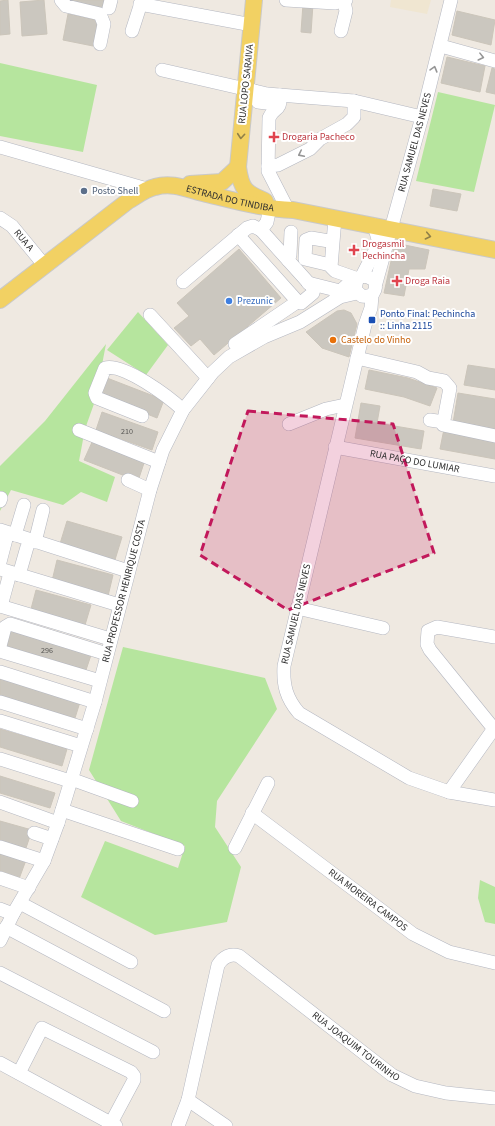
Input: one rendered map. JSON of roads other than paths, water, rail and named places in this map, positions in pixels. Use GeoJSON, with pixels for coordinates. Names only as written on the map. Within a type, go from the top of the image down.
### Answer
{"type":"FeatureCollection","features":[{"type":"Feature","properties":{"kind":"main road","name":"RUA LOPO SARAIVA"},"geometry":{"type":"LineString","coordinates":[[254,0],[250,90],[238,167],[242,186],[246,192],[283,209]]}},
{"type":"Feature","properties":{"kind":"main road"},"geometry":{"type":"LineString","coordinates":[[177,185],[222,182],[238,167]]}},
{"type":"Feature","properties":{"kind":"main road","name":"ESTRADA DO TINDIBA"},"geometry":{"type":"LineString","coordinates":[[0,300],[128,201],[147,189],[163,185],[177,185],[188,190],[390,228],[495,250]]}},
{"type":"Feature","properties":{"kind":"street"},"geometry":{"type":"LineString","coordinates":[[61,0],[66,6],[100,14],[104,24],[100,44]]}},
{"type":"Feature","properties":{"kind":"street"},"geometry":{"type":"LineString","coordinates":[[286,0],[335,3],[345,1],[346,11],[341,31]]}},
{"type":"Feature","properties":{"kind":"street","name":"RUA SAMUEL DAS NEVES"},"geometry":{"type":"LineString","coordinates":[[451,0],[441,46],[422,117],[390,228],[367,292],[371,308],[365,325],[345,405],[283,673],[285,692],[291,704],[299,712],[409,778],[449,792],[495,800]]}},
{"type":"Feature","properties":{"kind":"street"},"geometry":{"type":"LineString","coordinates":[[132,31],[141,2],[252,25]]}},
{"type":"Feature","properties":{"kind":"street"},"geometry":{"type":"LineString","coordinates":[[441,46],[495,60]]}},
{"type":"Feature","properties":{"kind":"street"},"geometry":{"type":"LineString","coordinates":[[162,70],[250,90],[277,99],[354,101],[422,117]]}},
{"type":"Feature","properties":{"kind":"street"},"geometry":{"type":"LineString","coordinates":[[277,99],[280,104],[269,118],[268,162],[269,174],[283,209]]}},
{"type":"Feature","properties":{"kind":"street"},"geometry":{"type":"LineString","coordinates":[[264,143],[264,156],[268,162],[278,165],[310,149],[320,139],[347,124],[354,117],[354,101]]}},
{"type":"Feature","properties":{"kind":"street"},"geometry":{"type":"LineString","coordinates":[[0,147],[147,189]]}},
{"type":"Feature","properties":{"kind":"street"},"geometry":{"type":"LineString","coordinates":[[261,230],[267,222],[283,209]]}},
{"type":"Feature","properties":{"kind":"street"},"geometry":{"type":"LineString","coordinates":[[272,241],[276,214],[283,209]]}},
{"type":"Feature","properties":{"kind":"street","name":"RUA A"},"geometry":{"type":"LineString","coordinates":[[0,218],[12,226],[45,266]]}},
{"type":"Feature","properties":{"kind":"street"},"geometry":{"type":"LineString","coordinates":[[335,218],[331,267],[335,271],[359,278],[369,276],[367,292],[355,286],[359,278]]}},
{"type":"Feature","properties":{"kind":"street","name":"RUA PROFESSOR HENRIQUE COSTA"},"geometry":{"type":"LineString","coordinates":[[327,304],[340,291],[359,278],[378,243],[374,225]]}},
{"type":"Feature","properties":{"kind":"street"},"geometry":{"type":"LineString","coordinates":[[183,282],[250,226],[257,227],[261,230],[308,283],[314,291],[301,302],[297,302],[235,344]]}},
{"type":"Feature","properties":{"kind":"street"},"geometry":{"type":"LineString","coordinates":[[288,260],[292,232]]}},
{"type":"Feature","properties":{"kind":"street"},"geometry":{"type":"LineString","coordinates":[[238,235],[297,302]]}},
{"type":"Feature","properties":{"kind":"street"},"geometry":{"type":"LineString","coordinates":[[326,264],[305,259],[305,248],[308,238],[329,241]]}},
{"type":"Feature","properties":{"kind":"street"},"geometry":{"type":"LineString","coordinates":[[291,246],[305,248]]}},
{"type":"Feature","properties":{"kind":"street"},"geometry":{"type":"LineString","coordinates":[[308,283],[340,291]]}},
{"type":"Feature","properties":{"kind":"street","name":"RUA PROFESSOR HENRIQUE COSTA"},"geometry":{"type":"LineString","coordinates":[[0,941],[6,927],[44,862],[58,823],[87,729],[150,488],[159,462],[183,410],[208,378],[229,357],[246,347],[300,322],[327,304],[346,294],[367,292]]}},
{"type":"Feature","properties":{"kind":"street"},"geometry":{"type":"LineString","coordinates":[[150,315],[208,378]]}},
{"type":"Feature","properties":{"kind":"street"},"geometry":{"type":"LineString","coordinates":[[357,358],[417,372],[422,376],[448,383],[450,388],[443,425],[495,436]]}},
{"type":"Feature","properties":{"kind":"street"},"geometry":{"type":"LineString","coordinates":[[142,416],[96,398],[95,393],[106,368],[112,367],[146,381],[172,399],[183,410]]}},
{"type":"Feature","properties":{"kind":"street"},"geometry":{"type":"LineString","coordinates":[[289,424],[326,409],[345,405]]}},
{"type":"Feature","properties":{"kind":"street"},"geometry":{"type":"LineString","coordinates":[[430,420],[444,422]]}},
{"type":"Feature","properties":{"kind":"street"},"geometry":{"type":"LineString","coordinates":[[79,430],[159,462]]}},
{"type":"Feature","properties":{"kind":"street","name":"RUA PAÇO DO LUMIAR"},"geometry":{"type":"LineString","coordinates":[[335,447],[495,476]]}},
{"type":"Feature","properties":{"kind":"street"},"geometry":{"type":"LineString","coordinates":[[133,480],[150,488]]}},
{"type":"Feature","properties":{"kind":"street"},"geometry":{"type":"LineString","coordinates":[[0,562],[7,535],[24,504]]}},
{"type":"Feature","properties":{"kind":"street"},"geometry":{"type":"LineString","coordinates":[[43,510],[31,544],[9,574],[0,606],[110,639]]}},
{"type":"Feature","properties":{"kind":"street"},"geometry":{"type":"LineString","coordinates":[[7,535],[31,544],[128,571]]}},
{"type":"Feature","properties":{"kind":"street"},"geometry":{"type":"LineString","coordinates":[[9,574],[120,606]]}},
{"type":"Feature","properties":{"kind":"street"},"geometry":{"type":"LineString","coordinates":[[297,608],[384,628]]}},
{"type":"Feature","properties":{"kind":"street"},"geometry":{"type":"LineString","coordinates":[[100,681],[3,652],[0,648],[5,627],[10,624],[106,654]]}},
{"type":"Feature","properties":{"kind":"street"},"geometry":{"type":"LineString","coordinates":[[449,792],[494,728],[430,650],[426,637],[428,632],[437,627],[495,637]]}},
{"type":"Feature","properties":{"kind":"street"},"geometry":{"type":"LineString","coordinates":[[0,672],[94,702]]}},
{"type":"Feature","properties":{"kind":"street"},"geometry":{"type":"LineString","coordinates":[[0,702],[87,729]]}},
{"type":"Feature","properties":{"kind":"street"},"geometry":{"type":"LineString","coordinates":[[0,721],[81,746]]}},
{"type":"Feature","properties":{"kind":"street"},"geometry":{"type":"LineString","coordinates":[[0,759],[71,780],[132,801]]}},
{"type":"Feature","properties":{"kind":"street"},"geometry":{"type":"LineString","coordinates":[[235,848],[268,783]]}},
{"type":"Feature","properties":{"kind":"street"},"geometry":{"type":"LineString","coordinates":[[0,802],[58,823]]}},
{"type":"Feature","properties":{"kind":"street"},"geometry":{"type":"LineString","coordinates":[[62,810],[178,849]]}},
{"type":"Feature","properties":{"kind":"street","name":"RUA MOREIRA CAMPOS"},"geometry":{"type":"LineString","coordinates":[[252,813],[413,934],[449,952],[495,964]]}},
{"type":"Feature","properties":{"kind":"street"},"geometry":{"type":"LineString","coordinates":[[34,833],[52,839]]}},
{"type":"Feature","properties":{"kind":"street"},"geometry":{"type":"LineString","coordinates":[[0,847],[44,862]]}},
{"type":"Feature","properties":{"kind":"street"},"geometry":{"type":"LineString","coordinates":[[0,878],[29,888]]}},
{"type":"Feature","properties":{"kind":"street"},"geometry":{"type":"LineString","coordinates":[[0,909],[17,909],[131,962]]}},
{"type":"Feature","properties":{"kind":"street"},"geometry":{"type":"LineString","coordinates":[[6,927],[164,1011]]}},
{"type":"Feature","properties":{"kind":"street","name":"RUA JOAQUIM TOURINHO"},"geometry":{"type":"LineString","coordinates":[[188,1100],[218,965],[222,959],[234,954],[239,956],[392,1075],[415,1086],[446,1093],[495,1098]]}},
{"type":"Feature","properties":{"kind":"street"},"geometry":{"type":"LineString","coordinates":[[0,973],[153,1052]]}},
{"type":"Feature","properties":{"kind":"street"},"geometry":{"type":"LineString","coordinates":[[0,1063],[114,1125],[134,1080],[134,1076],[131,1072],[42,1028],[19,1073]]}},
{"type":"Feature","properties":{"kind":"street"},"geometry":{"type":"LineString","coordinates":[[178,1126],[188,1100],[226,1126]]}},
{"type":"Feature","properties":{"kind":"place","name":"Drogaria Pacheco"},"geometry":{"type":"Point","coordinates":[274,137]}},
{"type":"Feature","properties":{"kind":"place","name":"Posto Shell"},"geometry":{"type":"Point","coordinates":[84,191]}},
{"type":"Feature","properties":{"kind":"place","name":"Drogasmil Pechincha"},"geometry":{"type":"Point","coordinates":[354,250]}},
{"type":"Feature","properties":{"kind":"place","name":"Droga Raia"},"geometry":{"type":"Point","coordinates":[397,281]}},
{"type":"Feature","properties":{"kind":"place","name":"Prezunic"},"geometry":{"type":"Point","coordinates":[229,301]}},
{"type":"Feature","properties":{"kind":"place","name":"Ponto Final: Pechincha :: Linha 2115"},"geometry":{"type":"Point","coordinates":[372,320]}},
{"type":"Feature","properties":{"kind":"place","name":"Castelo do Vinho"},"geometry":{"type":"Point","coordinates":[333,340]}}]}
